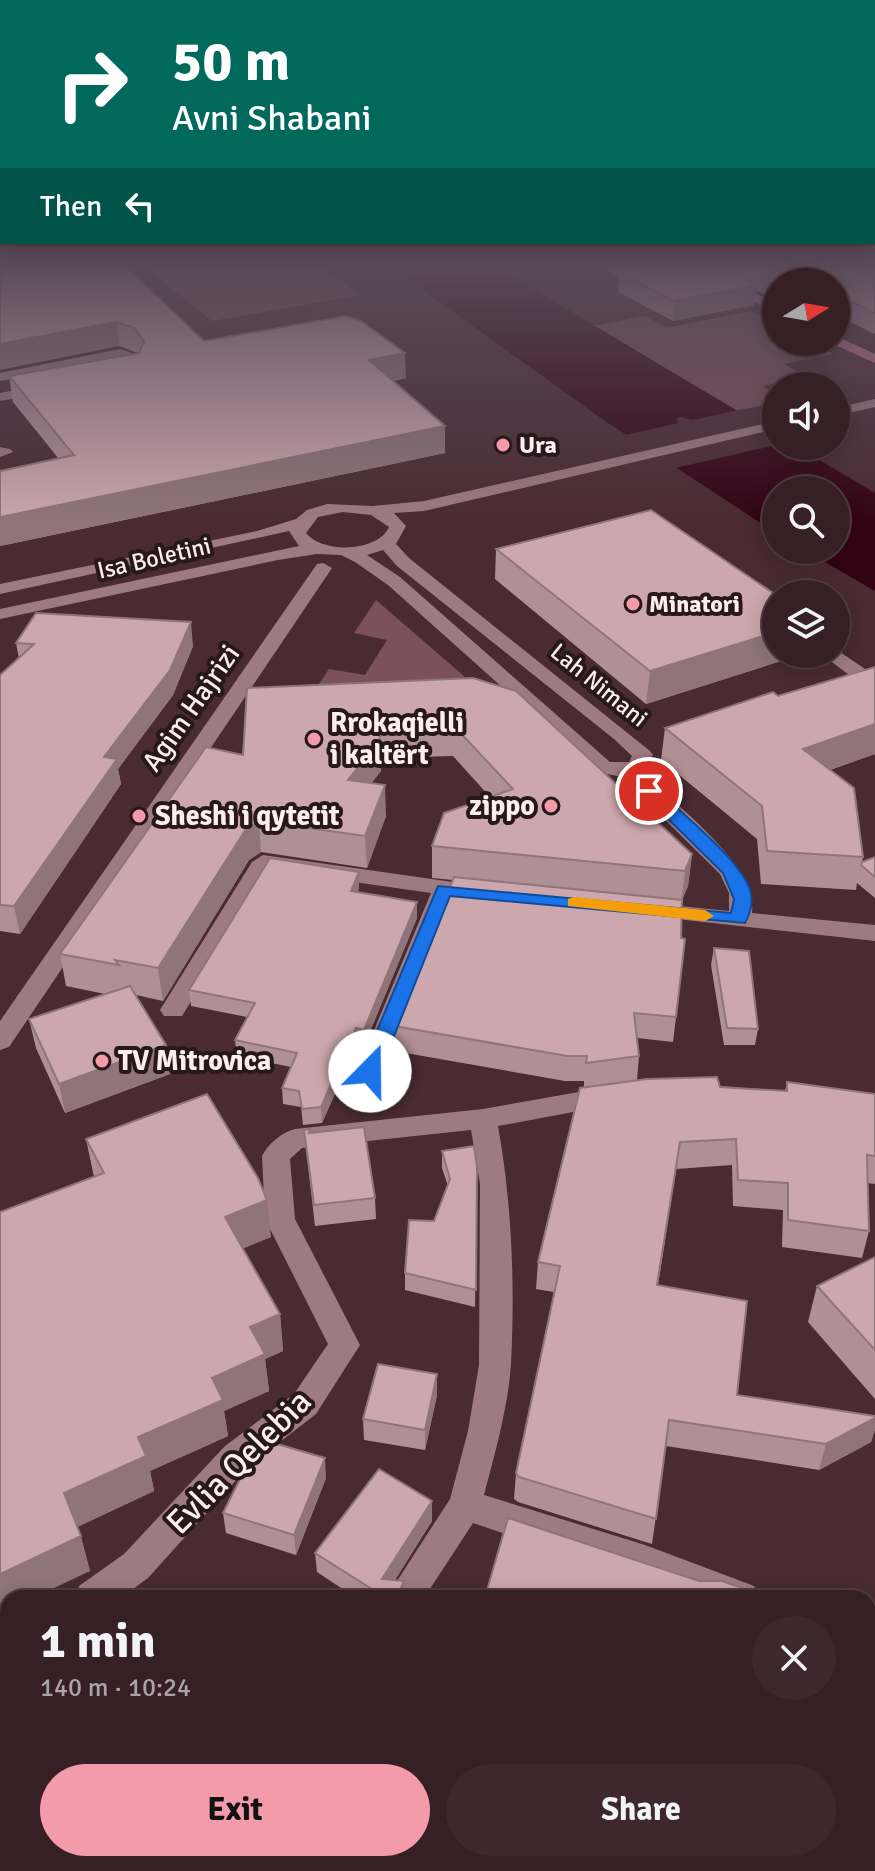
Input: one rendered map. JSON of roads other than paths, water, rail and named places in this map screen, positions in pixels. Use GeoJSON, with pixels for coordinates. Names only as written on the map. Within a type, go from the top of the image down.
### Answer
{"type":"FeatureCollection","features":[{"type":"Feature","properties":{"kind":"main road"},"geometry":{"type":"LineString","coordinates":[[854,349],[874,360]]}},
{"type":"Feature","properties":{"kind":"street"},"geometry":{"type":"LineString","coordinates":[[0,377],[120,353],[132,358],[136,372],[106,378]]}},
{"type":"Feature","properties":{"kind":"street"},"geometry":{"type":"LineString","coordinates":[[0,397],[61,386]]}},
{"type":"Feature","properties":{"kind":"street"},"geometry":{"type":"LineString","coordinates":[[375,510],[424,506],[762,428]]}},
{"type":"Feature","properties":{"kind":"street"},"geometry":{"type":"LineString","coordinates":[[354,555],[386,543],[396,535],[398,526],[424,506]]}},
{"type":"Feature","properties":{"kind":"street","name":"Isa Boletini"},"geometry":{"type":"LineString","coordinates":[[0,589],[260,535],[299,523],[312,514],[331,508],[375,510]]}},
{"type":"Feature","properties":{"kind":"street"},"geometry":{"type":"LineString","coordinates":[[375,510],[394,520],[398,526]]}},
{"type":"Feature","properties":{"kind":"street"},"geometry":{"type":"LineString","coordinates":[[299,523],[299,538],[321,558]]}},
{"type":"Feature","properties":{"kind":"street","name":"Lah Nimani"},"geometry":{"type":"LineString","coordinates":[[386,543],[403,562],[643,758]]}},
{"type":"Feature","properties":{"kind":"street","name":"Isa Boletini"},"geometry":{"type":"LineString","coordinates":[[0,614],[321,558],[354,555]]}},
{"type":"Feature","properties":{"kind":"street","name":"Lah Nimani"},"geometry":{"type":"LineString","coordinates":[[354,555],[394,581],[604,768],[643,758]]}},
{"type":"Feature","properties":{"kind":"street","name":"Agim Hajrizi"},"geometry":{"type":"LineString","coordinates":[[0,1041],[321,558]]}},
{"type":"Feature","properties":{"kind":"street"},"geometry":{"type":"LineString","coordinates":[[850,666],[871,678]]}},
{"type":"Feature","properties":{"kind":"street"},"geometry":{"type":"LineString","coordinates":[[837,689],[871,678]]}},
{"type":"Feature","properties":{"kind":"street"},"geometry":{"type":"LineString","coordinates":[[643,758],[740,886],[743,899],[739,919]]}},
{"type":"Feature","properties":{"kind":"street"},"geometry":{"type":"LineString","coordinates":[[173,1010],[263,862],[444,890],[506,896]]}},
{"type":"Feature","properties":{"kind":"street"},"geometry":{"type":"LineString","coordinates":[[370,1071],[444,890]]}},
{"type":"Feature","properties":{"kind":"street"},"geometry":{"type":"LineString","coordinates":[[630,908],[875,933]]}},
{"type":"Feature","properties":{"kind":"street","name":"Evlia Qelebia"},"geometry":{"type":"LineString","coordinates":[[103,1590],[136,1566],[237,1456],[305,1404],[344,1345],[280,1219],[276,1156],[295,1139],[483,1119],[636,1094]]}},
{"type":"Feature","properties":{"kind":"street"},"geometry":{"type":"LineString","coordinates":[[409,1590],[465,1505],[484,1431],[495,1365],[494,1184],[483,1119]]}},
{"type":"Feature","properties":{"kind":"street"},"geometry":{"type":"LineString","coordinates":[[465,1505],[645,1562],[720,1590]]}},
{"type":"Feature","properties":{"kind":"place","name":"Ura"},"geometry":{"type":"Point","coordinates":[503,445]}},
{"type":"Feature","properties":{"kind":"place","name":"Minatori"},"geometry":{"type":"Point","coordinates":[633,604]}},
{"type":"Feature","properties":{"kind":"place","name":"Rrokaqielli i kaltërt"},"geometry":{"type":"Point","coordinates":[314,739]}},
{"type":"Feature","properties":{"kind":"place","name":"zippo"},"geometry":{"type":"Point","coordinates":[551,806]}},
{"type":"Feature","properties":{"kind":"place","name":"Sheshi i qytetit"},"geometry":{"type":"Point","coordinates":[139,816]}},
{"type":"Feature","properties":{"kind":"place","name":"TV Mitrovica"},"geometry":{"type":"Point","coordinates":[102,1061]}}]}
